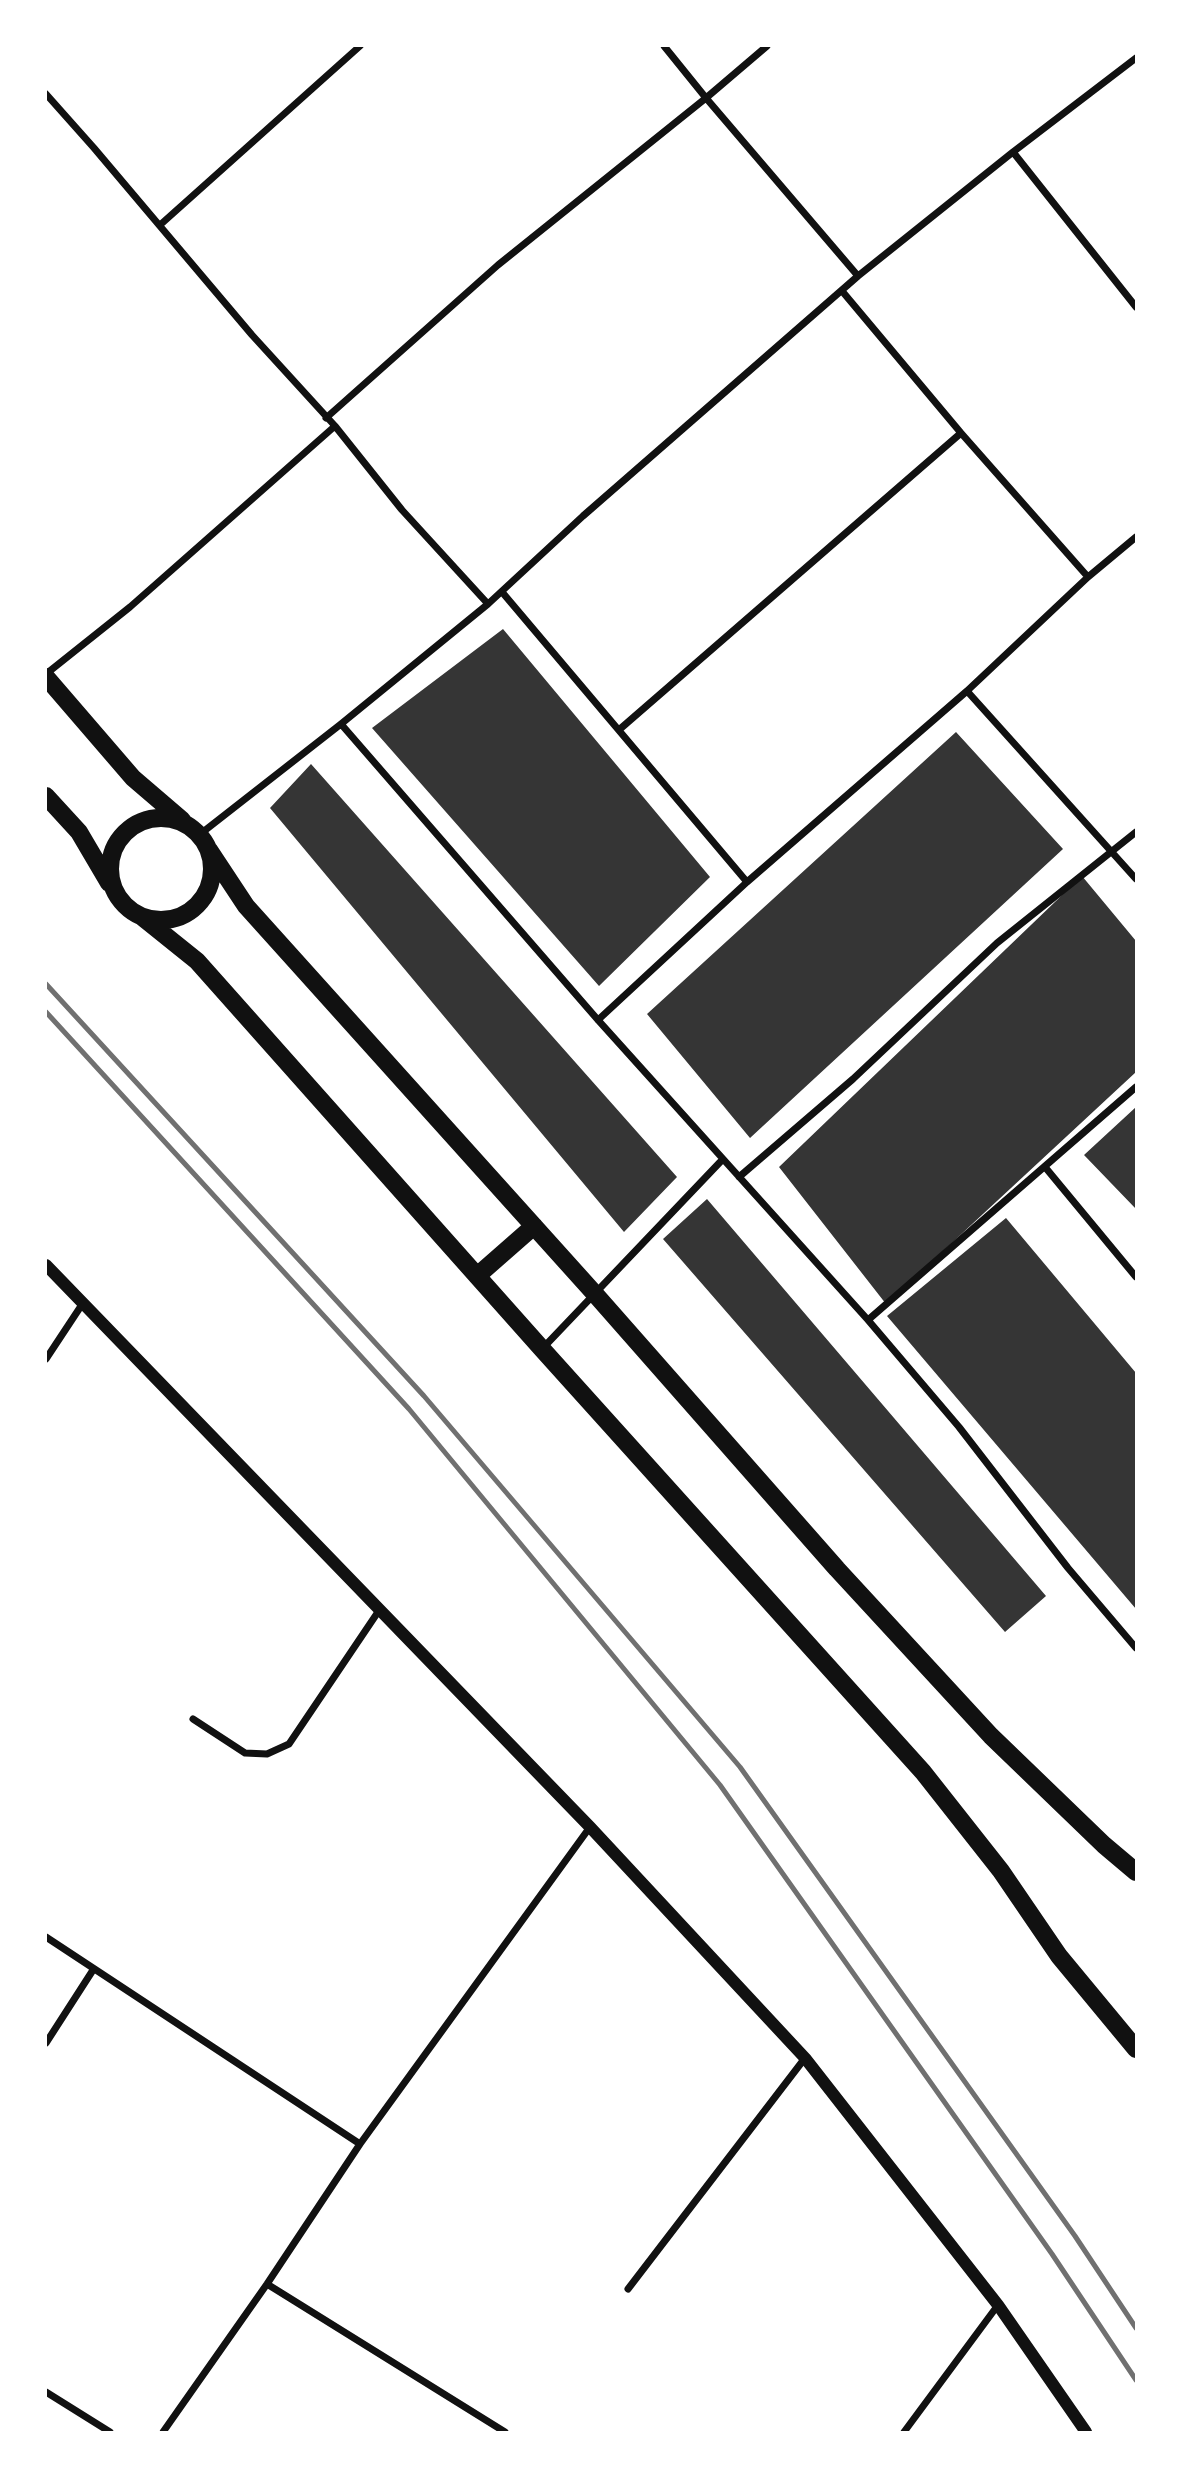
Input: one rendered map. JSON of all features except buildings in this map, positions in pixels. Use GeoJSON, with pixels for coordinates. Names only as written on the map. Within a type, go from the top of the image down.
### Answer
{"type":"FeatureCollection","features":[{"type":"Feature","properties":{"kind":"main road"},"geometry":{"type":"LineString","coordinates":[[46,675],[133,778],[198,836],[246,906],[595,1294],[837,1569],[991,1736],[1104,1846],[1136,1872]]}},
{"type":"Feature","properties":{"kind":"main road"},"geometry":{"type":"LineString","coordinates":[[46,796],[79,832],[126,906],[197,961],[923,1772],[1001,1871],[1059,1956],[1136,2049]]}},
{"type":"Feature","properties":{"kind":"main road"},"geometry":{"type":"LineString","coordinates":[[116,894],[110,862],[115,846],[124,832],[138,823],[155,818],[172,818],[198,836],[212,866],[210,883],[202,898],[190,911],[175,918],[158,920],[141,916]]}},
{"type":"Feature","properties":{"kind":"main road"},"geometry":{"type":"LineString","coordinates":[[477,1276],[534,1226]]}},
{"type":"Feature","properties":{"kind":"street"},"geometry":{"type":"LineString","coordinates":[[160,225],[359,46]]}},
{"type":"Feature","properties":{"kind":"street"},"geometry":{"type":"LineString","coordinates":[[664,46],[705,98],[858,276]]}},
{"type":"Feature","properties":{"kind":"street"},"geometry":{"type":"LineString","coordinates":[[326,418],[498,265],[767,46]]}},
{"type":"Feature","properties":{"kind":"street"},"geometry":{"type":"LineString","coordinates":[[198,836],[488,604],[583,516],[858,276],[1136,58]]}},
{"type":"Feature","properties":{"kind":"street"},"geometry":{"type":"LineString","coordinates":[[46,94],[252,335],[335,426],[402,510],[488,604]]}},
{"type":"Feature","properties":{"kind":"street"},"geometry":{"type":"LineString","coordinates":[[1013,152],[1136,307]]}},
{"type":"Feature","properties":{"kind":"street"},"geometry":{"type":"LineString","coordinates":[[842,291],[961,433],[1088,577]]}},
{"type":"Feature","properties":{"kind":"street"},"geometry":{"type":"LineString","coordinates":[[46,675],[130,607],[335,426]]}},
{"type":"Feature","properties":{"kind":"street"},"geometry":{"type":"LineString","coordinates":[[620,729],[961,433]]}},
{"type":"Feature","properties":{"kind":"street"},"geometry":{"type":"LineString","coordinates":[[598,1020],[747,882],[967,691],[1088,577],[1136,537]]}},
{"type":"Feature","properties":{"kind":"street"},"geometry":{"type":"LineString","coordinates":[[502,592],[747,882]]}},
{"type":"Feature","properties":{"kind":"street"},"geometry":{"type":"LineString","coordinates":[[967,691],[1136,879]]}},
{"type":"Feature","properties":{"kind":"street"},"geometry":{"type":"LineString","coordinates":[[341,724],[598,1020],[868,1320],[959,1427],[1068,1568],[1136,1648]]}},
{"type":"Feature","properties":{"kind":"street"},"geometry":{"type":"LineString","coordinates":[[739,1177],[853,1079],[997,943],[1136,832]]}},
{"type":"Feature","properties":{"kind":"street"},"geometry":{"type":"LineString","coordinates":[[868,1320],[1136,1087]]}},
{"type":"Feature","properties":{"kind":"street"},"geometry":{"type":"LineString","coordinates":[[542,1349],[723,1159]]}},
{"type":"Feature","properties":{"kind":"street"},"geometry":{"type":"LineString","coordinates":[[1045,1167],[1136,1277]]}},
{"type":"Feature","properties":{"kind":"street"},"geometry":{"type":"LineString","coordinates":[[46,1265],[590,1827],[805,2059],[998,2305],[1086,2432]]}},
{"type":"Feature","properties":{"kind":"street"},"geometry":{"type":"LineString","coordinates":[[46,1359],[83,1303]]}},
{"type":"Feature","properties":{"kind":"street"},"geometry":{"type":"LineString","coordinates":[[193,1719],[244,1753],[267,1754],[289,1744],[380,1609]]}},
{"type":"Feature","properties":{"kind":"street"},"geometry":{"type":"LineString","coordinates":[[163,2432],[267,2284],[360,2144],[590,1827]]}},
{"type":"Feature","properties":{"kind":"street"},"geometry":{"type":"LineString","coordinates":[[46,1937],[360,2144]]}},
{"type":"Feature","properties":{"kind":"street"},"geometry":{"type":"LineString","coordinates":[[46,2043],[93,1970]]}},
{"type":"Feature","properties":{"kind":"street"},"geometry":{"type":"LineString","coordinates":[[628,2289],[805,2059]]}},
{"type":"Feature","properties":{"kind":"street"},"geometry":{"type":"LineString","coordinates":[[267,2284],[505,2432]]}},
{"type":"Feature","properties":{"kind":"street"},"geometry":{"type":"LineString","coordinates":[[904,2432],[998,2305]]}},
{"type":"Feature","properties":{"kind":"street"},"geometry":{"type":"LineString","coordinates":[[46,2392],[110,2432]]}},
{"type":"Feature","properties":{"kind":"railway"},"geometry":{"type":"LineString","coordinates":[[46,984],[424,1396],[740,1767],[1075,2236],[1136,2328]]}},
{"type":"Feature","properties":{"kind":"railway"},"geometry":{"type":"LineString","coordinates":[[46,1012],[409,1409],[720,1785],[1052,2254],[1136,2380]]}}]}
